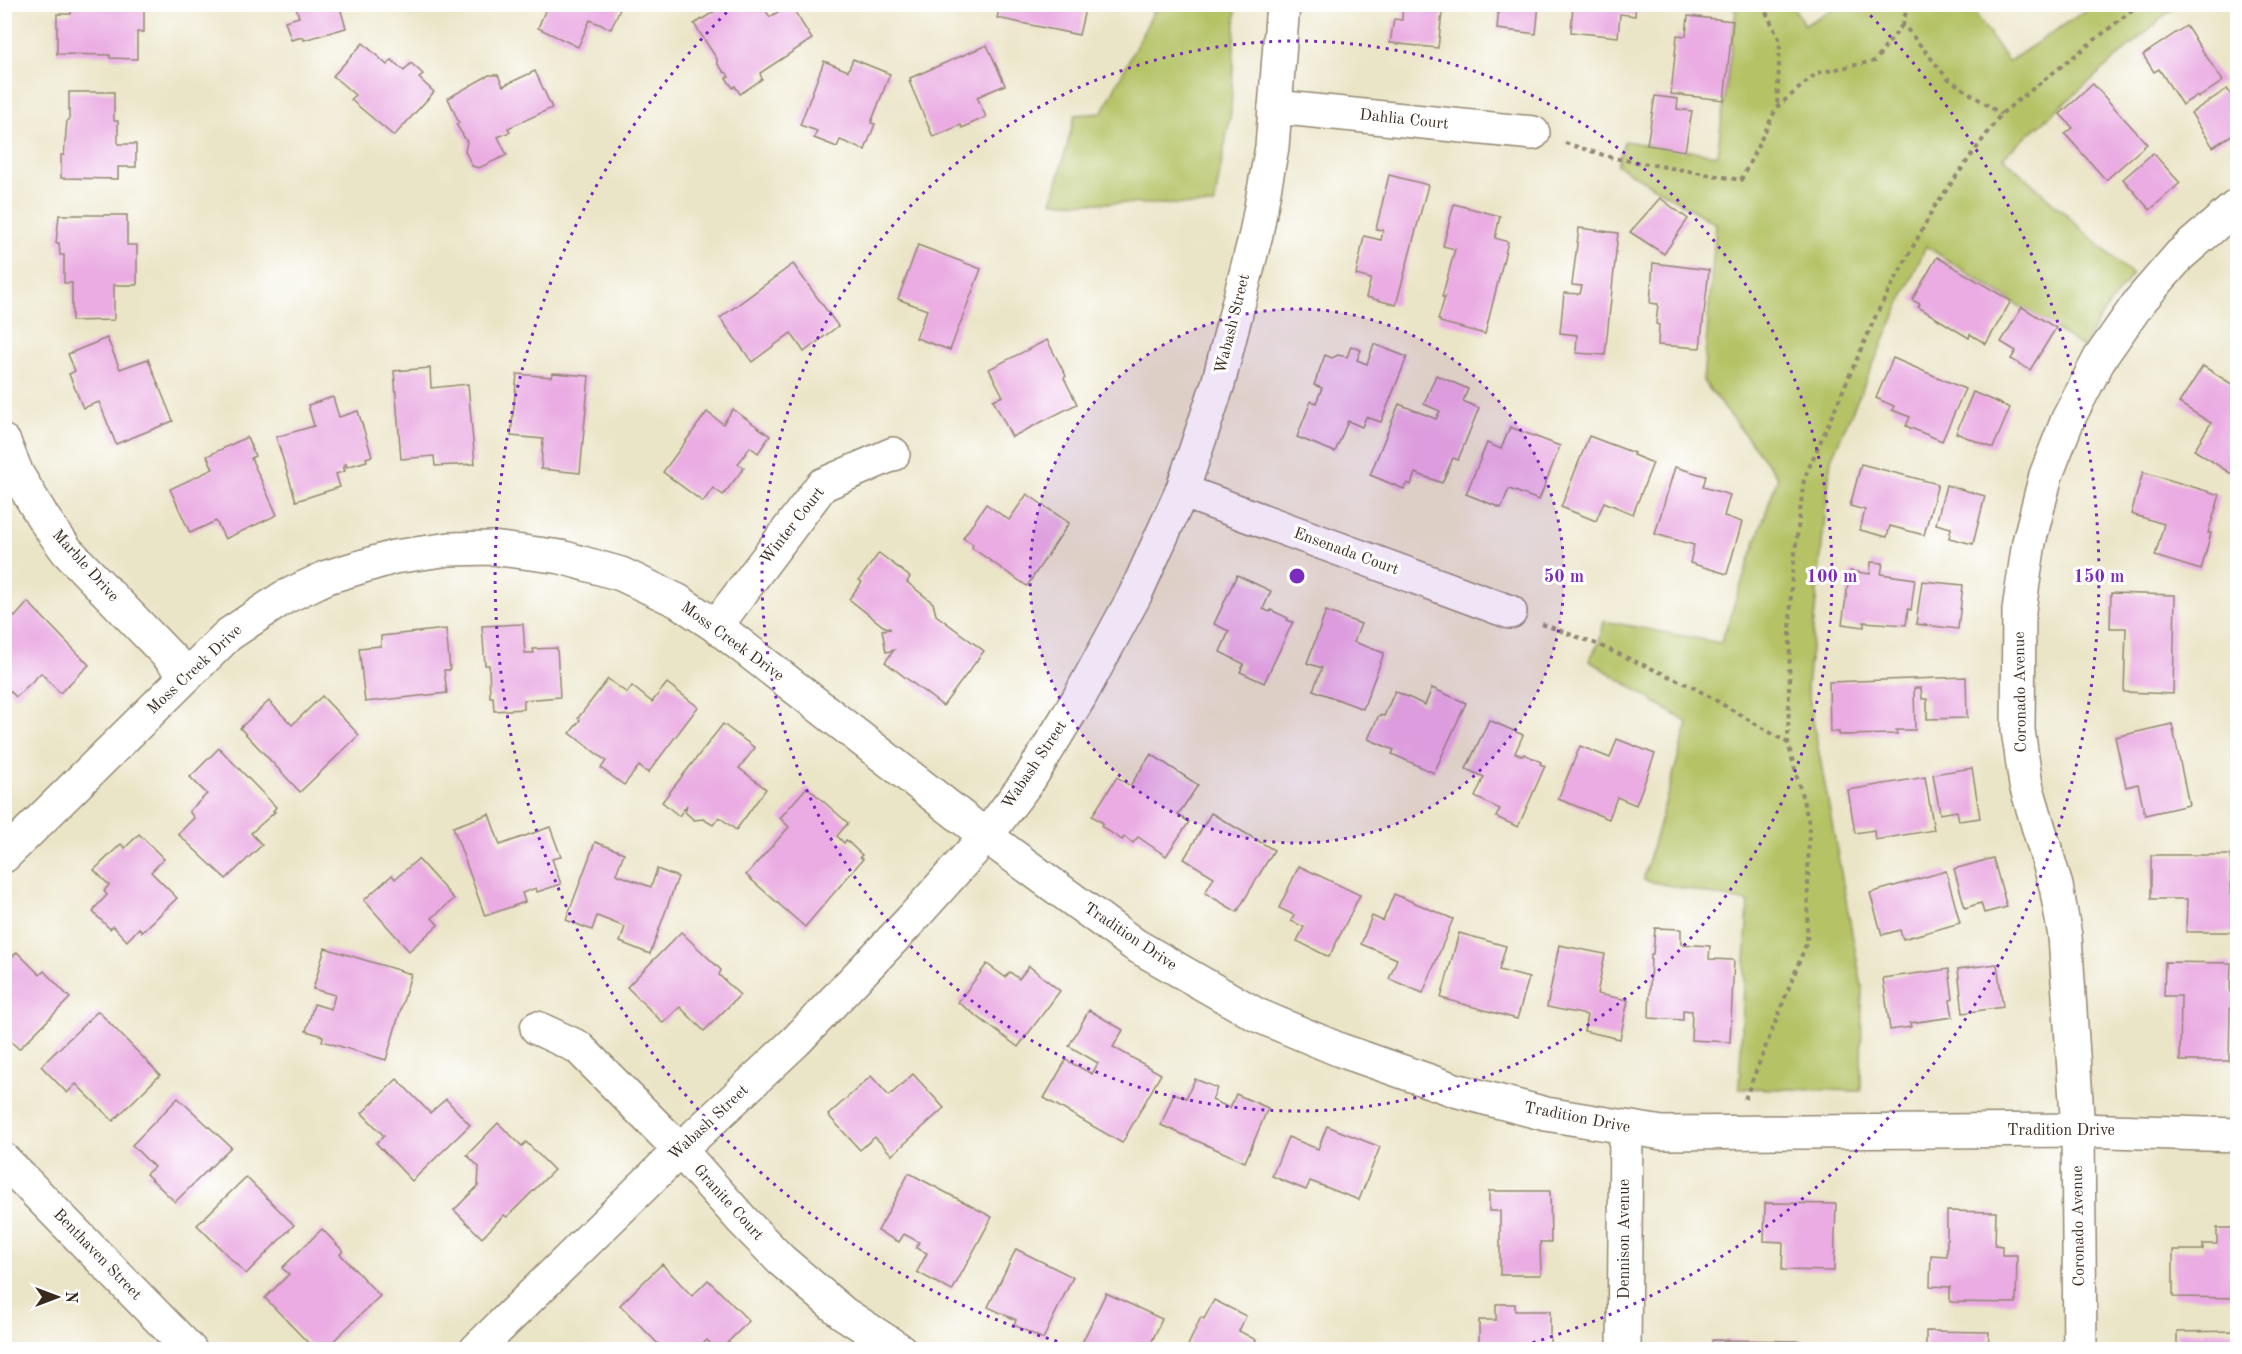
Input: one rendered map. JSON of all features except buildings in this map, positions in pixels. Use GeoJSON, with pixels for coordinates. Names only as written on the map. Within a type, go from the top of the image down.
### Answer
{"type":"FeatureCollection","features":[{"type":"Feature","properties":{"kind":"street","name":"Wabash Street"},"geometry":{"type":"LineString","coordinates":[[476,1350],[680,1150],[796,1041],[912,920],[986,836],[1030,778],[1079,698],[1135,596],[1182,491],[1218,384],[1256,234],[1272,147],[1283,4]]}},
{"type":"Feature","properties":{"kind":"street","name":"Dahlia Court"},"geometry":{"type":"LineString","coordinates":[[1275,107],[1533,133]]}},
{"type":"Feature","properties":{"kind":"street","name":"Coronado Avenue"},"geometry":{"type":"LineString","coordinates":[[2080,1350],[2078,1130],[2065,936],[2056,886],[2026,785],[2018,730],[2019,610],[2029,542],[2046,475],[2068,419],[2100,358],[2140,301],[2180,255],[2238,205]]}},
{"type":"Feature","properties":{"kind":"street","name":"Marble Drive"},"geometry":{"type":"LineString","coordinates":[[4,442],[17,474],[44,519],[67,551],[187,675]]}},
{"type":"Feature","properties":{"kind":"street","name":"Winter Court"},"geometry":{"type":"LineString","coordinates":[[716,626],[822,484],[893,454]]}},
{"type":"Feature","properties":{"kind":"street","name":"Ensenada Court"},"geometry":{"type":"LineString","coordinates":[[1182,491],[1510,612]]}},
{"type":"Feature","properties":{"kind":"street","name":"Moss Creek Drive"},"geometry":{"type":"LineString","coordinates":[[4,856],[228,635],[284,598],[327,577],[394,556],[450,549],[492,548],[561,556],[621,574],[678,601],[716,626],[986,836]]}},
{"type":"Feature","properties":{"kind":"street","name":"Tradition Drive"},"geometry":{"type":"LineString","coordinates":[[986,836],[1135,945],[1257,1015],[1340,1050],[1455,1090],[1546,1114],[1662,1134],[2078,1130],[2238,1135]]}},
{"type":"Feature","properties":{"kind":"street","name":"Granite Court"},"geometry":{"type":"LineString","coordinates":[[537,1028],[578,1047],[680,1150],[743,1221],[782,1260],[843,1313],[900,1350]]}},
{"type":"Feature","properties":{"kind":"street","name":"Dennison Avenue"},"geometry":{"type":"LineString","coordinates":[[1624,1350],[1626,1128]]}},
{"type":"Feature","properties":{"kind":"street","name":"Benthaven Street"},"geometry":{"type":"LineString","coordinates":[[4,1160],[190,1350]]}},
{"type":"Feature","properties":{"kind":"path"},"geometry":{"type":"LineString","coordinates":[[1762,4],[1780,41],[1778,107]]}},
{"type":"Feature","properties":{"kind":"path"},"geometry":{"type":"LineString","coordinates":[[1533,133],[1613,158],[1741,180],[1778,107],[1817,73],[1875,61],[1903,24],[1908,4]]}},
{"type":"Feature","properties":{"kind":"path"},"geometry":{"type":"LineString","coordinates":[[1732,1133],[1807,942],[1809,823],[1788,743],[1791,585],[1804,479],[1888,294],[1935,206],[2001,114],[2139,4]]}},
{"type":"Feature","properties":{"kind":"path"},"geometry":{"type":"LineString","coordinates":[[1903,24],[1947,78],[2001,114]]}},
{"type":"Feature","properties":{"kind":"path"},"geometry":{"type":"LineString","coordinates":[[1510,612],[1594,644],[1693,687],[1788,743]]}},
{"type":"Feature","properties":{"kind":"green space"},"geometry":{"type":"Polygon","coordinates":[[[1157,5],[1236,5],[1231,112],[1214,205],[1052,202],[1075,115],[1102,113],[1157,5]]]}},
{"type":"Feature","properties":{"kind":"green space"},"geometry":{"type":"Polygon","coordinates":[[[1731,5],[1792,5],[1805,25],[1839,5],[1970,5],[2008,62],[2094,5],[2177,5],[2003,157],[2132,275],[2103,313],[2083,347],[1926,246],[1831,459],[1807,687],[1862,987],[1861,1091],[1739,1088],[1748,902],[1643,880],[1688,723],[1589,660],[1599,643],[1604,621],[1721,643],[1778,477],[1703,381],[1716,224],[1617,165],[1624,141],[1717,155],[1736,11],[1731,5]]]}}]}
